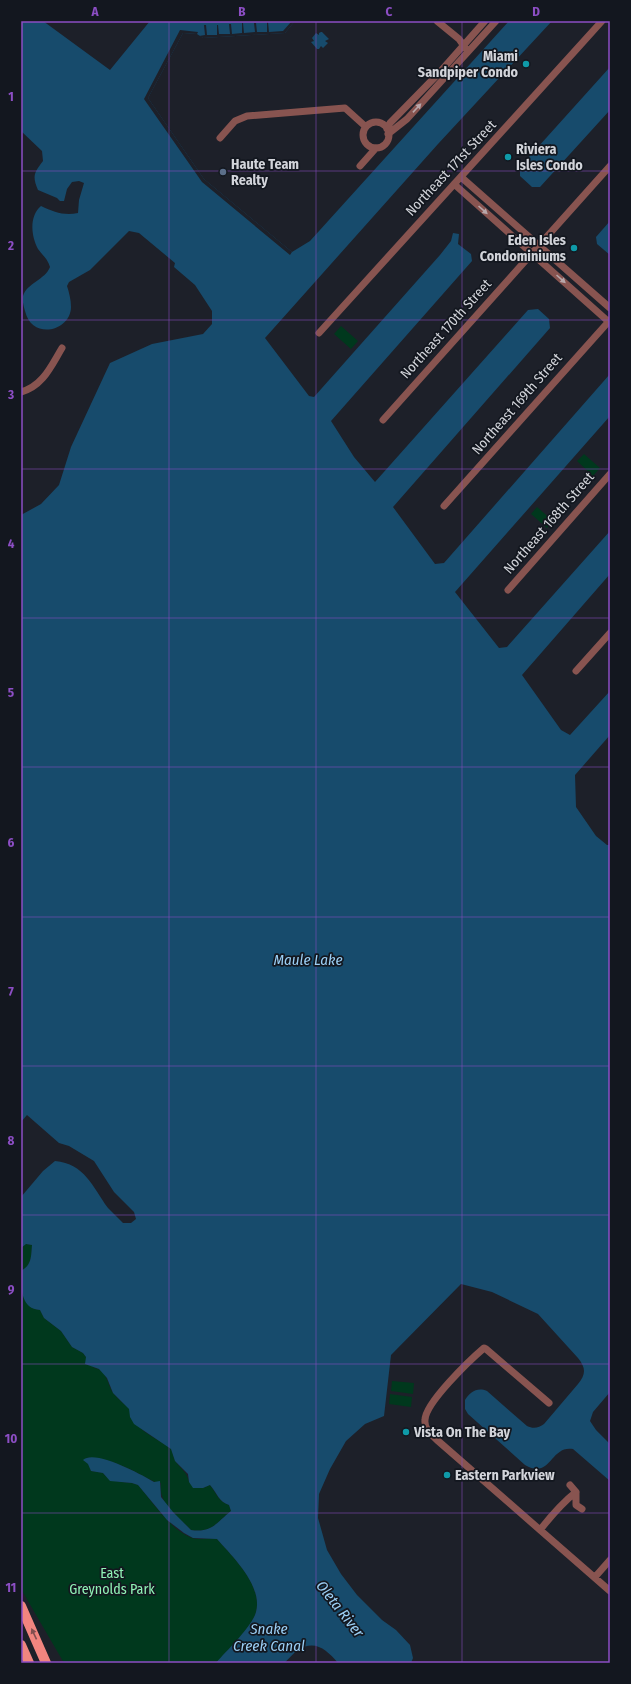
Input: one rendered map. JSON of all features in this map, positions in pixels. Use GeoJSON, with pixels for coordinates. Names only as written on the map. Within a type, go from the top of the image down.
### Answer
{"type":"FeatureCollection","features":[{"type":"Feature","properties":{"kind":"main road"},"geometry":{"type":"LineString","coordinates":[[21,1606],[46,1663]]}},
{"type":"Feature","properties":{"kind":"main road"},"geometry":{"type":"LineString","coordinates":[[21,1645],[29,1663]]}},
{"type":"Feature","properties":{"kind":"street"},"geometry":{"type":"LineString","coordinates":[[437,21],[459,39],[468,52]]}},
{"type":"Feature","properties":{"kind":"street"},"geometry":{"type":"LineString","coordinates":[[360,166],[376,148],[380,147],[386,142],[390,122],[485,21]]}},
{"type":"Feature","properties":{"kind":"street"},"geometry":{"type":"LineString","coordinates":[[388,131],[407,119],[496,21]]}},
{"type":"Feature","properties":{"kind":"street","name":"Northeast 171st Street"},"geometry":{"type":"LineString","coordinates":[[319,333],[602,21]]}},
{"type":"Feature","properties":{"kind":"street"},"geometry":{"type":"LineString","coordinates":[[220,138],[235,121],[247,116],[345,108],[366,127]]}},
{"type":"Feature","properties":{"kind":"street"},"geometry":{"type":"LineString","coordinates":[[376,148],[366,143],[363,135],[366,127],[377,122],[382,124],[388,131]]}},
{"type":"Feature","properties":{"kind":"street","name":"Northeast 170th Street"},"geometry":{"type":"LineString","coordinates":[[383,420],[610,166]]}},
{"type":"Feature","properties":{"kind":"street"},"geometry":{"type":"LineString","coordinates":[[461,177],[610,308]]}},
{"type":"Feature","properties":{"kind":"street"},"geometry":{"type":"LineString","coordinates":[[454,184],[609,321]]}},
{"type":"Feature","properties":{"kind":"street","name":"Northeast 169th Street"},"geometry":{"type":"LineString","coordinates":[[444,506],[609,321]]}},
{"type":"Feature","properties":{"kind":"street"},"geometry":{"type":"LineString","coordinates":[[21,392],[40,382],[51,368],[62,348]]}},
{"type":"Feature","properties":{"kind":"street","name":"Northeast 168th Street"},"geometry":{"type":"LineString","coordinates":[[508,590],[610,474]]}},
{"type":"Feature","properties":{"kind":"street"},"geometry":{"type":"LineString","coordinates":[[576,671],[610,633]]}},
{"type":"Feature","properties":{"kind":"street"},"geometry":{"type":"LineString","coordinates":[[549,1403],[484,1348],[442,1391],[426,1412],[425,1420],[428,1431],[437,1440],[610,1591]]}},
{"type":"Feature","properties":{"kind":"street"},"geometry":{"type":"LineString","coordinates":[[570,1485],[576,1492],[576,1505],[582,1509]]}},
{"type":"Feature","properties":{"kind":"street"},"geometry":{"type":"LineString","coordinates":[[540,1530],[555,1512],[576,1492]]}},
{"type":"Feature","properties":{"kind":"street"},"geometry":{"type":"LineString","coordinates":[[595,1577],[610,1560]]}},
{"type":"Feature","properties":{"kind":"green space"},"geometry":{"type":"Polygon","coordinates":[[[341,326],[358,341],[351,349],[334,334],[341,326]]]}},
{"type":"Feature","properties":{"kind":"green space"},"geometry":{"type":"Polygon","coordinates":[[[584,454],[600,468],[593,476],[577,461],[584,454]]]}},
{"type":"Feature","properties":{"kind":"green space"},"geometry":{"type":"Polygon","coordinates":[[[537,507],[553,521],[547,528],[531,514],[537,507]]]}},
{"type":"Feature","properties":{"kind":"green space"},"geometry":{"type":"Polygon","coordinates":[[[26,1244],[32,1245],[31,1256],[25,1269],[21,1271],[21,1248],[26,1244]]]}},
{"type":"Feature","properties":{"kind":"green space","name":"East Greynolds Park"},"geometry":{"type":"Polygon","coordinates":[[[21,1291],[30,1306],[40,1310],[44,1318],[61,1331],[72,1347],[83,1353],[94,1368],[99,1369],[105,1375],[114,1394],[130,1409],[131,1416],[139,1427],[170,1448],[175,1460],[185,1473],[189,1482],[203,1488],[210,1485],[220,1499],[229,1505],[231,1511],[213,1526],[204,1530],[191,1530],[175,1515],[166,1503],[161,1490],[161,1483],[155,1482],[130,1469],[103,1459],[86,1458],[91,1471],[103,1473],[106,1477],[115,1481],[138,1485],[169,1522],[184,1534],[195,1539],[217,1539],[245,1572],[255,1592],[257,1602],[256,1612],[254,1618],[244,1632],[216,1663],[64,1663],[21,1589],[21,1291]]]}},
{"type":"Feature","properties":{"kind":"green space"},"geometry":{"type":"Polygon","coordinates":[[[392,1381],[414,1383],[413,1394],[391,1391],[392,1381]]]}},
{"type":"Feature","properties":{"kind":"green space"},"geometry":{"type":"Polygon","coordinates":[[[390,1394],[412,1397],[411,1407],[389,1404],[390,1394]]]}},
{"type":"Feature","properties":{"kind":"water","name":"Maule Lake"},"geometry":{"type":"Polygon","coordinates":[[[21,21],[43,21],[110,70],[150,21],[295,21],[285,33],[203,38],[197,34],[183,33],[148,98],[204,179],[292,252],[310,241],[509,21],[552,21],[438,144],[265,338],[309,396],[314,397],[440,255],[451,241],[453,233],[459,234],[458,244],[471,254],[472,261],[331,421],[354,457],[375,482],[528,310],[538,309],[549,319],[550,328],[393,507],[435,564],[444,563],[610,374],[610,416],[455,592],[499,648],[507,647],[610,531],[610,574],[522,675],[561,730],[570,735],[610,691],[610,735],[575,775],[576,807],[596,836],[607,845],[610,845],[610,1392],[593,1412],[590,1421],[596,1430],[610,1444],[610,1481],[573,1449],[565,1449],[559,1452],[546,1465],[540,1468],[525,1465],[468,1414],[465,1409],[465,1400],[474,1391],[483,1390],[487,1391],[527,1426],[536,1428],[544,1424],[578,1384],[584,1374],[584,1368],[578,1358],[538,1314],[492,1292],[461,1284],[391,1355],[384,1416],[365,1424],[346,1441],[330,1469],[319,1494],[318,1518],[327,1550],[341,1574],[357,1595],[382,1620],[396,1630],[410,1645],[413,1658],[411,1663],[338,1663],[325,1650],[315,1646],[310,1646],[298,1650],[284,1663],[216,1663],[244,1632],[254,1618],[256,1612],[257,1602],[255,1592],[245,1572],[217,1539],[193,1538],[184,1533],[167,1520],[138,1485],[110,1481],[103,1473],[91,1471],[88,1464],[83,1460],[97,1458],[108,1460],[154,1482],[160,1481],[161,1497],[173,1512],[191,1530],[204,1530],[213,1526],[231,1511],[229,1505],[220,1499],[210,1485],[203,1488],[193,1488],[189,1482],[188,1474],[175,1461],[171,1449],[134,1424],[130,1417],[129,1409],[113,1393],[107,1378],[99,1369],[85,1364],[86,1357],[83,1353],[72,1347],[61,1331],[44,1318],[40,1310],[33,1309],[29,1306],[23,1296],[21,1271],[25,1269],[29,1263],[32,1245],[26,1244],[21,1248],[21,1197],[43,1171],[55,1161],[65,1163],[81,1171],[87,1177],[108,1208],[123,1223],[131,1223],[136,1219],[134,1212],[114,1192],[94,1161],[69,1146],[59,1143],[27,1115],[21,1122],[21,515],[41,504],[59,485],[71,447],[110,363],[152,344],[203,334],[212,324],[212,311],[195,285],[174,267],[175,263],[139,233],[129,231],[90,270],[69,282],[67,286],[71,307],[65,322],[58,327],[43,329],[35,326],[29,320],[25,311],[23,296],[28,288],[44,275],[50,267],[38,249],[34,238],[32,226],[34,215],[41,206],[59,213],[78,213],[79,200],[84,183],[79,181],[72,182],[67,189],[64,201],[60,201],[57,198],[38,190],[36,185],[35,175],[43,161],[42,151],[21,131],[21,21]]]}},
{"type":"Feature","properties":{"kind":"water"},"geometry":{"type":"Polygon","coordinates":[[[321,32],[329,39],[325,41],[328,43],[323,48],[321,46],[317,49],[311,42],[314,41],[312,38],[316,33],[319,35],[321,32]]]}},
{"type":"Feature","properties":{"kind":"water"},"geometry":{"type":"Polygon","coordinates":[[[610,67],[610,110],[540,187],[532,187],[520,176],[520,167],[610,67]]]}},
{"type":"Feature","properties":{"kind":"water"},"geometry":{"type":"Polygon","coordinates":[[[610,221],[610,255],[597,244],[596,237],[610,221]]]}},
{"type":"Feature","properties":{"kind":"pier"},"geometry":{"type":"Polygon","coordinates":[[[290,21],[295,21],[285,33],[203,38],[199,36],[205,35],[204,25],[206,25],[207,35],[217,35],[217,25],[219,34],[230,34],[229,24],[231,24],[232,34],[242,33],[242,23],[244,33],[255,32],[254,23],[256,23],[257,32],[267,32],[268,22],[269,32],[283,31],[291,22],[290,21]]]}},
{"type":"Feature","properties":{"kind":"pier"},"geometry":{"type":"Polygon","coordinates":[[[180,30],[198,32],[197,34],[183,33],[148,98],[204,179],[292,252],[290,255],[202,182],[144,99],[180,30]]]}},
{"type":"Feature","properties":{"kind":"place","name":"Miami Sandpiper Condo"},"geometry":{"type":"Point","coordinates":[526,64]}},
{"type":"Feature","properties":{"kind":"place","name":"Riviera Isles Condo"},"geometry":{"type":"Point","coordinates":[508,157]}},
{"type":"Feature","properties":{"kind":"place","name":"Haute Team Realty"},"geometry":{"type":"Point","coordinates":[223,172]}},
{"type":"Feature","properties":{"kind":"place","name":"Eden Isles Condominiums"},"geometry":{"type":"Point","coordinates":[574,248]}},
{"type":"Feature","properties":{"kind":"place","name":"Vista On The Bay"},"geometry":{"type":"Point","coordinates":[406,1432]}},
{"type":"Feature","properties":{"kind":"place","name":"Eastern Parkview"},"geometry":{"type":"Point","coordinates":[447,1475]}},
{"type":"Feature","properties":{"kind":"water label","name":"Oleta River"},"geometry":{"type":"Point","coordinates":[340,1609]}},
{"type":"Feature","properties":{"kind":"water label","name":"Snake Creek Canal"},"geometry":{"type":"Point","coordinates":[269,1638]}}]}
